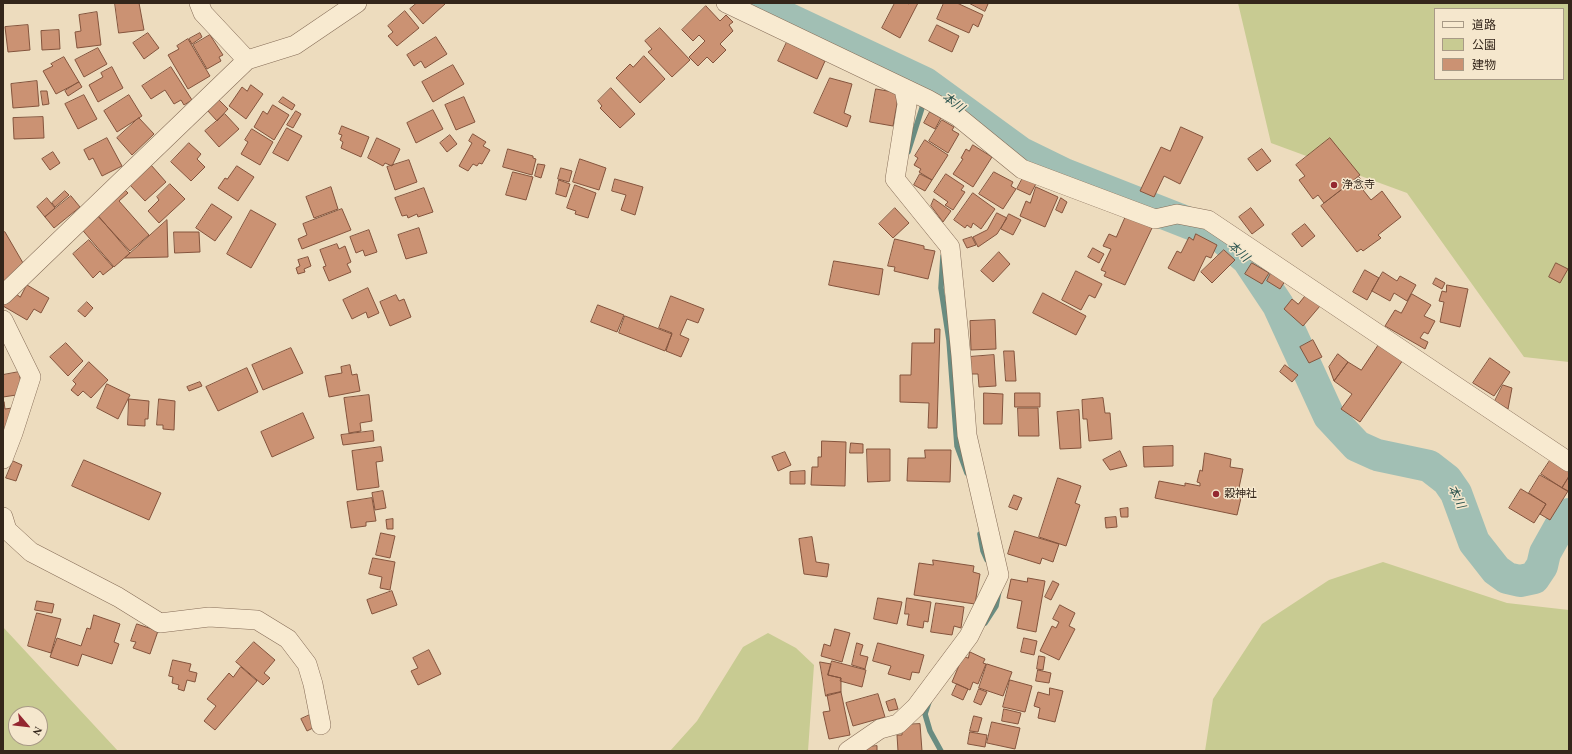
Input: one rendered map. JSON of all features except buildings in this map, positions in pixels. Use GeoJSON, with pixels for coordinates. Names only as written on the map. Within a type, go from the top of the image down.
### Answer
{"type":"FeatureCollection","features":[{"type":"Feature","properties":{"kind":"street"},"geometry":{"type":"LineString","coordinates":[[199,3],[203,13],[247,60]]}},
{"type":"Feature","properties":{"kind":"street"},"geometry":{"type":"LineString","coordinates":[[3,295],[247,60],[295,45],[357,3]]}},
{"type":"Feature","properties":{"kind":"street"},"geometry":{"type":"LineString","coordinates":[[726,3],[916,94],[957,116],[1022,168],[1155,219],[1177,214],[1208,220],[1569,462]]}},
{"type":"Feature","properties":{"kind":"street"},"geometry":{"type":"LineString","coordinates":[[848,751],[880,729],[898,724],[916,707],[969,636],[995,583],[966,435],[961,356],[950,247],[895,179],[907,104],[916,94]]}},
{"type":"Feature","properties":{"kind":"street"},"geometry":{"type":"LineString","coordinates":[[3,320],[31,377],[3,459]]}},
{"type":"Feature","properties":{"kind":"street"},"geometry":{"type":"LineString","coordinates":[[3,517],[7,530],[31,552],[118,597],[160,623],[209,617],[257,620],[288,639],[307,664],[313,684],[321,725]]}},
{"type":"Feature","properties":{"kind":"green space"},"geometry":{"type":"Polygon","coordinates":[[[1238,3],[1569,3],[1569,362],[1524,357],[1407,193],[1271,143],[1238,3]]]}},
{"type":"Feature","properties":{"kind":"green space"},"geometry":{"type":"Polygon","coordinates":[[[1383,562],[1507,603],[1569,610],[1569,751],[1205,751],[1213,699],[1262,624],[1329,580],[1383,562]]]}},
{"type":"Feature","properties":{"kind":"green space"},"geometry":{"type":"Polygon","coordinates":[[[3,627],[118,751],[3,751],[3,627]]]}},
{"type":"Feature","properties":{"kind":"green space"},"geometry":{"type":"Polygon","coordinates":[[[768,633],[796,648],[814,665],[808,751],[670,751],[697,721],[743,647],[768,633]]]}},
{"type":"Feature","properties":{"kind":"waterway","name":"本川"},"geometry":{"type":"LineString","coordinates":[[755,3],[925,83],[1021,153],[1064,174],[1219,235],[1248,260],[1278,305],[1329,416],[1357,446],[1377,455],[1429,466],[1447,480],[1456,493],[1474,542],[1496,570],[1507,578],[1520,581],[1534,578],[1542,566],[1545,553],[1564,519],[1569,514]]}},
{"type":"Feature","properties":{"kind":"waterway"},"geometry":{"type":"LineString","coordinates":[[908,152],[922,108],[925,83]]}},
{"type":"Feature","properties":{"kind":"waterway"},"geometry":{"type":"LineString","coordinates":[[943,256],[941,288],[949,340],[957,446],[967,473]]}},
{"type":"Feature","properties":{"kind":"waterway"},"geometry":{"type":"LineString","coordinates":[[980,534],[983,551],[987,560]]}},
{"type":"Feature","properties":{"kind":"waterway"},"geometry":{"type":"LineString","coordinates":[[985,623],[996,606],[999,591]]}},
{"type":"Feature","properties":{"kind":"waterway"},"geometry":{"type":"LineString","coordinates":[[929,702],[925,714],[930,731],[941,751]]}},
{"type":"Feature","properties":{"kind":"place","name":"浄念寺"},"geometry":{"type":"Point","coordinates":[1334,185]}},
{"type":"Feature","properties":{"kind":"place","name":"穀神社"},"geometry":{"type":"Point","coordinates":[1216,494]}}]}
